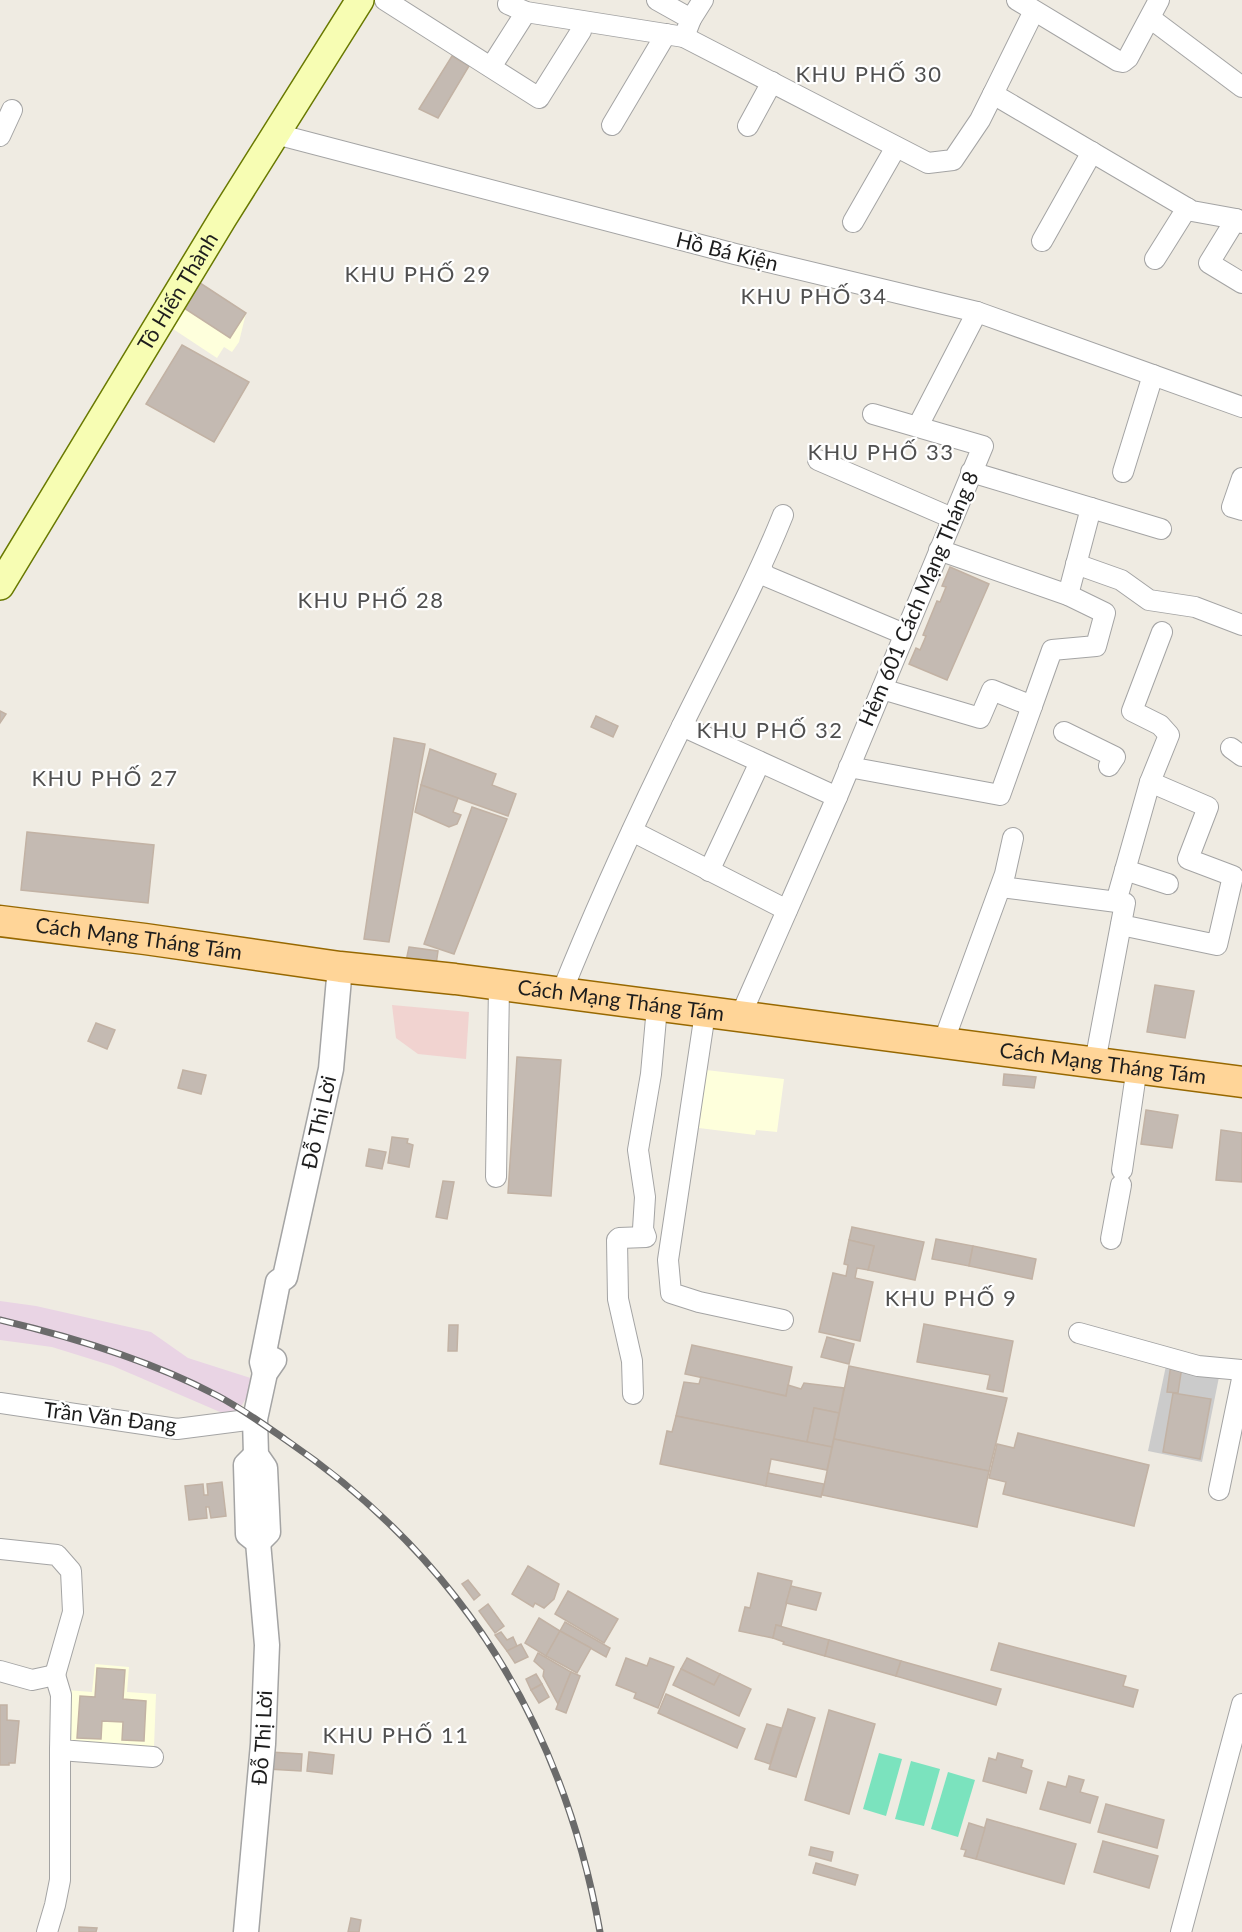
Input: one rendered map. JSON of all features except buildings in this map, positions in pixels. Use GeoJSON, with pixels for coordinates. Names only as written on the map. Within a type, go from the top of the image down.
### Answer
{"type":"FeatureCollection","features":[{"type":"Feature","properties":{"kind":"main road","name":"Tô Hiến Thành"},"geometry":{"type":"LineString","coordinates":[[0,586],[210,238],[357,2]]}},
{"type":"Feature","properties":{"kind":"main road","name":"Cách Mạng Tháng Tám"},"geometry":{"type":"LineString","coordinates":[[0,921],[340,967],[1242,1082]]}},
{"type":"Feature","properties":{"kind":"street"},"geometry":{"type":"LineString","coordinates":[[385,0],[539,98],[581,31]]}},
{"type":"Feature","properties":{"kind":"street"},"geometry":{"type":"LineString","coordinates":[[510,0],[508,4],[526,12],[680,30],[772,82],[928,164],[953,160],[980,120],[1034,11]]}},
{"type":"Feature","properties":{"kind":"street"},"geometry":{"type":"LineString","coordinates":[[657,0],[680,30]]}},
{"type":"Feature","properties":{"kind":"street"},"geometry":{"type":"LineString","coordinates":[[612,125],[703,0]]}},
{"type":"Feature","properties":{"kind":"street"},"geometry":{"type":"LineString","coordinates":[[1017,0],[1123,62],[1128,58],[1159,0]]}},
{"type":"Feature","properties":{"kind":"street"},"geometry":{"type":"LineString","coordinates":[[491,68],[526,12]]}},
{"type":"Feature","properties":{"kind":"street"},"geometry":{"type":"LineString","coordinates":[[1150,18],[1242,87]]}},
{"type":"Feature","properties":{"kind":"street"},"geometry":{"type":"LineString","coordinates":[[748,126],[772,82]]}},
{"type":"Feature","properties":{"kind":"street"},"geometry":{"type":"LineString","coordinates":[[993,94],[1192,211],[1239,221],[1209,263],[1242,283]]}},
{"type":"Feature","properties":{"kind":"street"},"geometry":{"type":"LineString","coordinates":[[0,136],[12,110]]}},
{"type":"Feature","properties":{"kind":"street","name":"Hồ Bá Kiện"},"geometry":{"type":"LineString","coordinates":[[276,134],[723,251],[977,312],[1242,407]]}},
{"type":"Feature","properties":{"kind":"street"},"geometry":{"type":"LineString","coordinates":[[853,222],[896,147]]}},
{"type":"Feature","properties":{"kind":"street"},"geometry":{"type":"LineString","coordinates":[[1042,241],[1092,152]]}},
{"type":"Feature","properties":{"kind":"street"},"geometry":{"type":"LineString","coordinates":[[1155,259],[1187,208]]}},
{"type":"Feature","properties":{"kind":"street"},"geometry":{"type":"LineString","coordinates":[[873,414],[918,426],[977,312]]}},
{"type":"Feature","properties":{"kind":"street"},"geometry":{"type":"LineString","coordinates":[[1123,472],[1153,375]]}},
{"type":"Feature","properties":{"kind":"street","name":"Hẻm 601 Cách Mạng Tháng 8"},"geometry":{"type":"LineString","coordinates":[[740,1017],[837,797],[983,446],[918,426]]}},
{"type":"Feature","properties":{"kind":"street"},"geometry":{"type":"LineString","coordinates":[[818,460],[952,518]]}},
{"type":"Feature","properties":{"kind":"street"},"geometry":{"type":"LineString","coordinates":[[971,472],[1161,529]]}},
{"type":"Feature","properties":{"kind":"street"},"geometry":{"type":"LineString","coordinates":[[1242,478],[1232,507],[1242,510]]}},
{"type":"Feature","properties":{"kind":"street"},"geometry":{"type":"LineString","coordinates":[[1068,595],[1091,508]]}},
{"type":"Feature","properties":{"kind":"street"},"geometry":{"type":"LineString","coordinates":[[561,994],[632,831],[761,568],[783,515]]}},
{"type":"Feature","properties":{"kind":"street"},"geometry":{"type":"LineString","coordinates":[[849,767],[1000,795],[1052,650],[1096,646],[1105,613],[1068,595],[939,550]]}},
{"type":"Feature","properties":{"kind":"street"},"geometry":{"type":"LineString","coordinates":[[1076,564],[1121,580],[1149,600],[1195,607],[1242,625]]}},
{"type":"Feature","properties":{"kind":"street"},"geometry":{"type":"LineString","coordinates":[[761,568],[766,576],[904,634]]}},
{"type":"Feature","properties":{"kind":"street"},"geometry":{"type":"LineString","coordinates":[[1117,902],[1150,782],[1168,735],[1160,725],[1131,711],[1162,632]]}},
{"type":"Feature","properties":{"kind":"street"},"geometry":{"type":"LineString","coordinates":[[882,689],[980,718],[992,690],[1032,706]]}},
{"type":"Feature","properties":{"kind":"street"},"geometry":{"type":"LineString","coordinates":[[682,726],[837,797]]}},
{"type":"Feature","properties":{"kind":"street"},"geometry":{"type":"LineString","coordinates":[[1064,732],[1115,757],[1109,766]]}},
{"type":"Feature","properties":{"kind":"street"},"geometry":{"type":"LineString","coordinates":[[709,871],[760,762]]}},
{"type":"Feature","properties":{"kind":"street"},"geometry":{"type":"LineString","coordinates":[[1121,925],[1217,945],[1234,900],[1233,876],[1188,858],[1208,807],[1150,782]]}},
{"type":"Feature","properties":{"kind":"street"},"geometry":{"type":"LineString","coordinates":[[632,831],[787,910]]}},
{"type":"Feature","properties":{"kind":"street"},"geometry":{"type":"LineString","coordinates":[[943,1043],[1001,886],[1013,838]]}},
{"type":"Feature","properties":{"kind":"street"},"geometry":{"type":"LineString","coordinates":[[1125,870],[1168,884]]}},
{"type":"Feature","properties":{"kind":"street"},"geometry":{"type":"LineString","coordinates":[[1001,886],[1125,903],[1095,1062]]}},
{"type":"Feature","properties":{"kind":"street","name":"Đỗ Thị Lời"},"geometry":{"type":"LineString","coordinates":[[246,1932],[263,1744],[267,1645],[258,1542],[268,1532],[265,1468],[260,1436],[265,1372],[274,1362],[289,1285],[285,1276],[331,1069],[340,967]]}},
{"type":"Feature","properties":{"kind":"street"},"geometry":{"type":"LineString","coordinates":[[496,1177],[499,986]]}},
{"type":"Feature","properties":{"kind":"street"},"geometry":{"type":"LineString","coordinates":[[633,1394],[632,1361],[618,1299],[617,1243],[619,1238],[646,1237],[643,1229],[645,1197],[638,1150],[651,1074],[657,1007]]}},
{"type":"Feature","properties":{"kind":"street"},"geometry":{"type":"LineString","coordinates":[[705,1013],[668,1260],[671,1293],[699,1302],[783,1320]]}},
{"type":"Feature","properties":{"kind":"street"},"geometry":{"type":"LineString","coordinates":[[1111,1239],[1137,1068]]}},
{"type":"Feature","properties":{"kind":"street"},"geometry":{"type":"LineString","coordinates":[[1079,1334],[1198,1366],[1242,1370]]}},
{"type":"Feature","properties":{"kind":"street"},"geometry":{"type":"LineString","coordinates":[[1220,1490],[1242,1379]]}},
{"type":"Feature","properties":{"kind":"street","name":"Trần Văn Ðang"},"geometry":{"type":"LineString","coordinates":[[0,1403],[177,1429],[260,1436]]}},
{"type":"Feature","properties":{"kind":"street"},"geometry":{"type":"LineString","coordinates":[[0,1549],[57,1555],[71,1571],[73,1612],[55,1675],[61,1695],[60,1880],[47,1932]]}},
{"type":"Feature","properties":{"kind":"street"},"geometry":{"type":"LineString","coordinates":[[0,1671],[32,1680],[55,1675]]}},
{"type":"Feature","properties":{"kind":"street"},"geometry":{"type":"LineString","coordinates":[[1181,1932],[1242,1704]]}},
{"type":"Feature","properties":{"kind":"street"},"geometry":{"type":"LineString","coordinates":[[60,1750],[153,1757]]}},
{"type":"Feature","properties":{"kind":"shaded area"},"geometry":{"type":"Polygon","coordinates":[[[200,283],[246,313],[239,342],[232,352],[224,347],[217,358],[170,327],[200,283]]]}},
{"type":"Feature","properties":{"kind":"shaded area"},"geometry":{"type":"Polygon","coordinates":[[[392,1005],[469,1012],[466,1059],[418,1054],[396,1038],[392,1005]]]}},
{"type":"Feature","properties":{"kind":"shaded area"},"geometry":{"type":"Polygon","coordinates":[[[706,1070],[784,1079],[777,1132],[756,1130],[755,1135],[699,1128],[706,1070]]]}},
{"type":"Feature","properties":{"kind":"shaded area"},"geometry":{"type":"Polygon","coordinates":[[[0,1301],[36,1306],[151,1332],[188,1358],[257,1380],[234,1418],[113,1366],[52,1347],[0,1340],[0,1301]]]}},
{"type":"Feature","properties":{"kind":"shaded area"},"geometry":{"type":"Polygon","coordinates":[[[1167,1361],[1220,1372],[1202,1462],[1148,1451],[1167,1361]]]}},
{"type":"Feature","properties":{"kind":"shaded area"},"geometry":{"type":"Polygon","coordinates":[[[95,1664],[129,1667],[127,1692],[156,1694],[154,1747],[64,1746],[66,1690],[92,1692],[95,1664]]]}},
{"type":"Feature","properties":{"kind":"green space"},"geometry":{"type":"Polygon","coordinates":[[[879,1753],[902,1759],[886,1816],[863,1809],[879,1753]]]}},
{"type":"Feature","properties":{"kind":"green space"},"geometry":{"type":"Polygon","coordinates":[[[911,1761],[940,1769],[924,1826],[895,1819],[911,1761]]]}},
{"type":"Feature","properties":{"kind":"green space"},"geometry":{"type":"Polygon","coordinates":[[[948,1772],[975,1780],[958,1837],[931,1829],[948,1772]]]}},
{"type":"Feature","properties":{"kind":"railway"},"geometry":{"type":"LineString","coordinates":[[0,1320],[111,1351],[165,1371],[216,1395],[269,1428],[348,1487],[404,1538],[452,1593],[495,1653],[531,1717],[560,1785],[583,1856],[600,1932]]}},
{"type":"Feature","properties":{"kind":"district","name":"KHU PHỐ 30"},"geometry":{"type":"Point","coordinates":[869,74]}},
{"type":"Feature","properties":{"kind":"district","name":"KHU PHỐ 29"},"geometry":{"type":"Point","coordinates":[418,274]}},
{"type":"Feature","properties":{"kind":"district","name":"KHU PHỐ 34"},"geometry":{"type":"Point","coordinates":[814,296]}},
{"type":"Feature","properties":{"kind":"district","name":"KHU PHỐ 33"},"geometry":{"type":"Point","coordinates":[881,452]}},
{"type":"Feature","properties":{"kind":"district","name":"KHU PHỐ 28"},"geometry":{"type":"Point","coordinates":[371,600]}},
{"type":"Feature","properties":{"kind":"district","name":"KHU PHỐ 32"},"geometry":{"type":"Point","coordinates":[770,730]}},
{"type":"Feature","properties":{"kind":"district","name":"KHU PHỐ 27"},"geometry":{"type":"Point","coordinates":[105,778]}},
{"type":"Feature","properties":{"kind":"district","name":"KHU PHỐ 9"},"geometry":{"type":"Point","coordinates":[951,1298]}},
{"type":"Feature","properties":{"kind":"district","name":"KHU PHỐ 11"},"geometry":{"type":"Point","coordinates":[396,1735]}}]}
